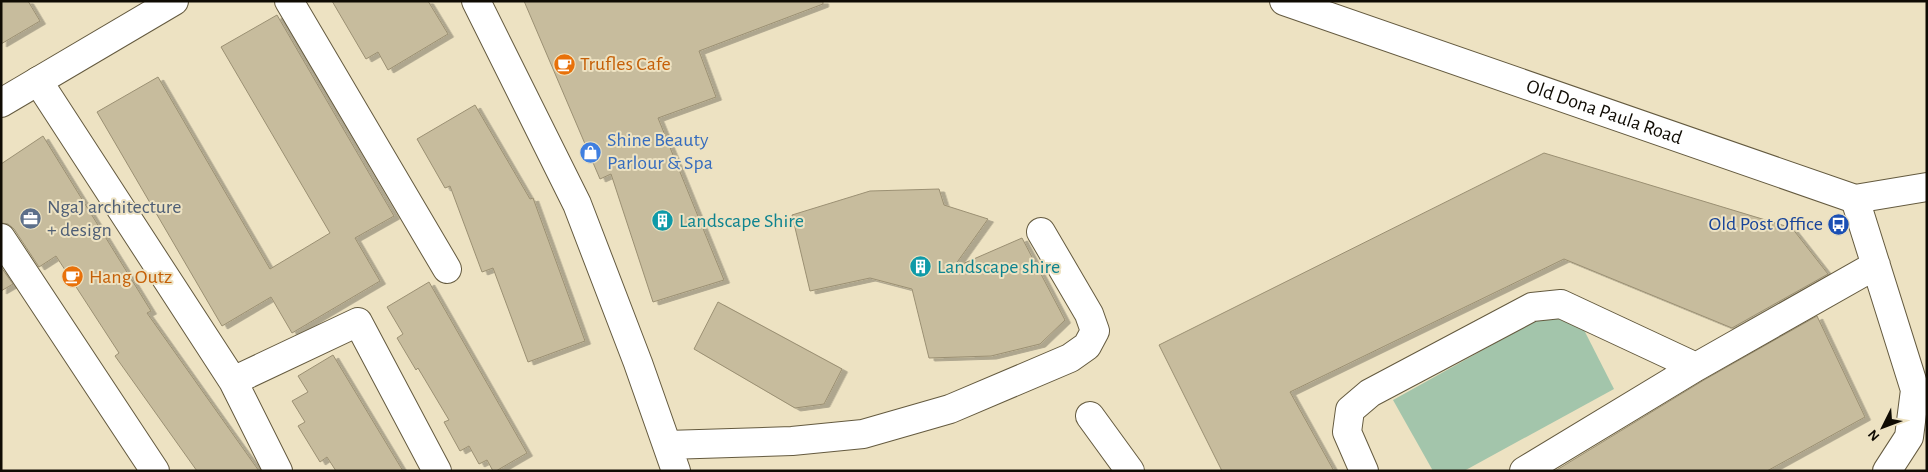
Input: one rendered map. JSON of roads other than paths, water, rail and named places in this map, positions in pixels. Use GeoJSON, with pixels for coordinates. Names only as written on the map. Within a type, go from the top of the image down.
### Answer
{"type":"FeatureCollection","features":[{"type":"Feature","properties":{"kind":"street"},"geometry":{"type":"LineString","coordinates":[[1,102],[174,1]]}},
{"type":"Feature","properties":{"kind":"street"},"geometry":{"type":"LineString","coordinates":[[289,1],[447,269]]}},
{"type":"Feature","properties":{"kind":"street"},"geometry":{"type":"LineString","coordinates":[[476,1],[577,204],[676,471]]}},
{"type":"Feature","properties":{"kind":"street","name":"Old Dona Paula Road"},"geometry":{"type":"LineString","coordinates":[[1284,1],[1855,199],[1927,187]]}},
{"type":"Feature","properties":{"kind":"street"},"geometry":{"type":"LineString","coordinates":[[38,81],[233,381],[278,471]]}},
{"type":"Feature","properties":{"kind":"street"},"geometry":{"type":"LineString","coordinates":[[1855,199],[1915,390],[1909,437],[1887,471]]}},
{"type":"Feature","properties":{"kind":"street"},"geometry":{"type":"LineString","coordinates":[[667,445],[792,441],[863,434],[950,409],[1070,358],[1087,346],[1095,331],[1089,314],[1041,232]]}},
{"type":"Feature","properties":{"kind":"street"},"geometry":{"type":"LineString","coordinates":[[1,238],[154,471]]}},
{"type":"Feature","properties":{"kind":"street"},"geometry":{"type":"LineString","coordinates":[[1524,471],[1696,368],[1876,265]]}},
{"type":"Feature","properties":{"kind":"street"},"geometry":{"type":"LineString","coordinates":[[1364,471],[1347,432],[1350,410],[1370,393],[1532,307],[1561,304],[1696,368]]}},
{"type":"Feature","properties":{"kind":"street"},"geometry":{"type":"LineString","coordinates":[[233,381],[358,322],[438,471]]}},
{"type":"Feature","properties":{"kind":"street"},"geometry":{"type":"LineString","coordinates":[[1090,416],[1130,471]]}},
{"type":"Feature","properties":{"kind":"place","name":"Trufles Cafe"},"geometry":{"type":"Point","coordinates":[564,64]}},
{"type":"Feature","properties":{"kind":"place","name":"Shine Beauty Parlour & Spa"},"geometry":{"type":"Point","coordinates":[591,152]}},
{"type":"Feature","properties":{"kind":"place","name":"NgaJ architecture + design"},"geometry":{"type":"Point","coordinates":[31,218]}},
{"type":"Feature","properties":{"kind":"place","name":"Landscape Shire"},"geometry":{"type":"Point","coordinates":[663,221]}},
{"type":"Feature","properties":{"kind":"place","name":"Old Post Office"},"geometry":{"type":"Point","coordinates":[1839,224]}},
{"type":"Feature","properties":{"kind":"place","name":"Landscape shire"},"geometry":{"type":"Point","coordinates":[921,267]}},
{"type":"Feature","properties":{"kind":"place","name":"Hang Outz"},"geometry":{"type":"Point","coordinates":[73,277]}}]}
